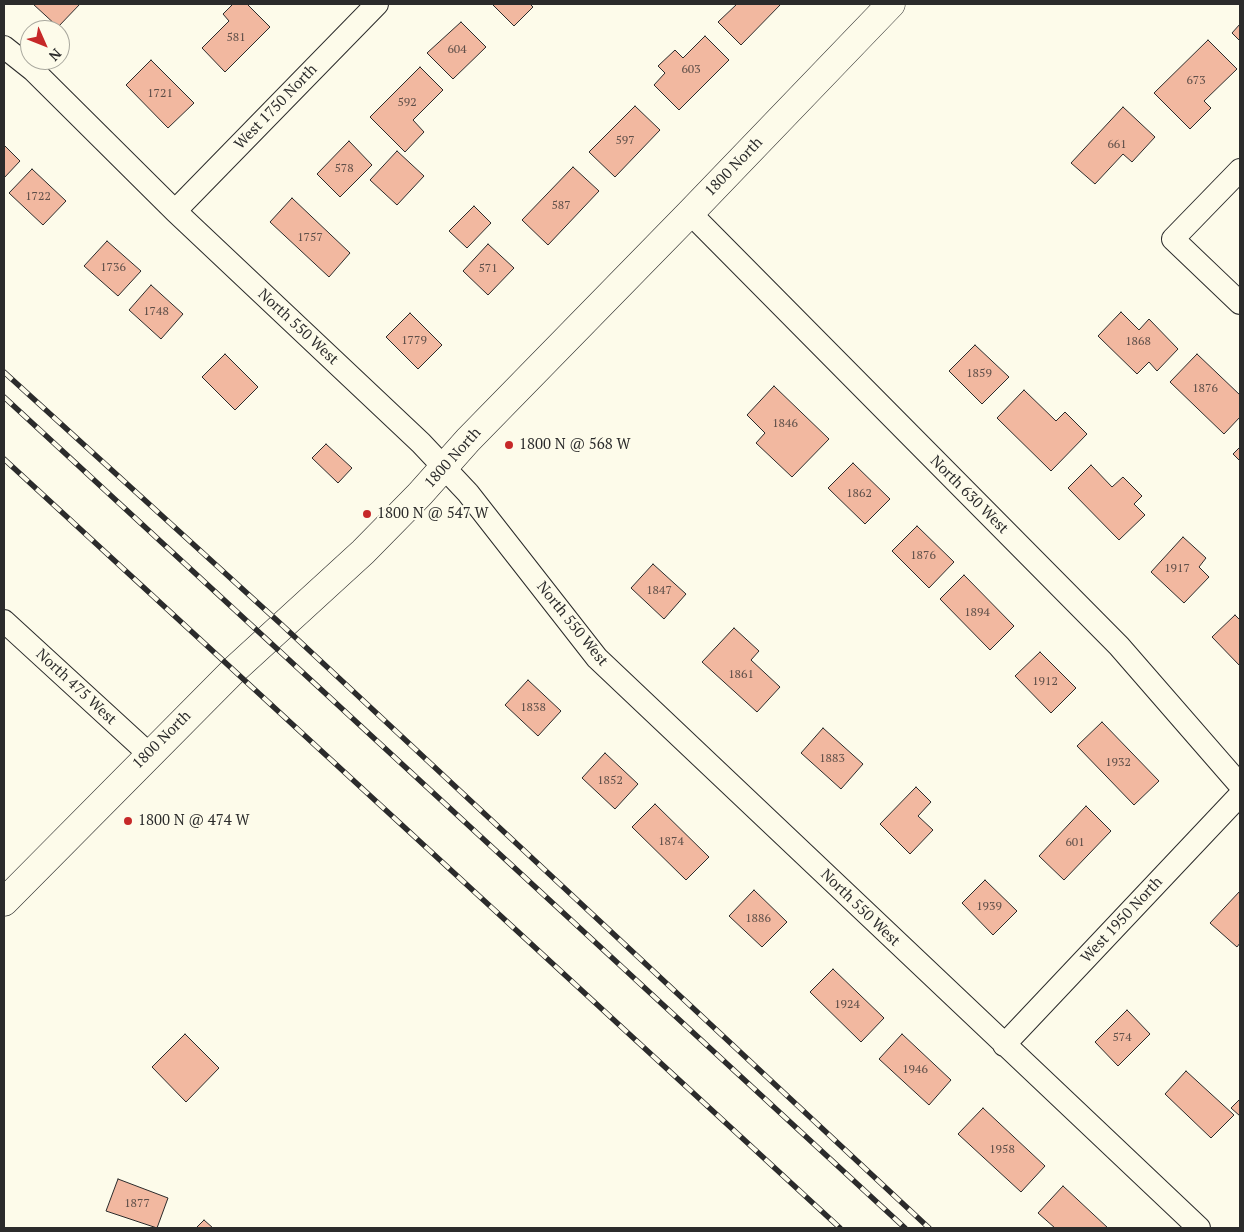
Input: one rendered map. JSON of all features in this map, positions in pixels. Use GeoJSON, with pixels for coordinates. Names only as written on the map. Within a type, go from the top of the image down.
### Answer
{"type":"FeatureCollection","features":[{"type":"Feature","properties":{"kind":"main road","name":"1800 North"},"geometry":{"type":"LineString","coordinates":[[4,902],[234,670],[362,552],[444,468],[468,440],[690,214],[891,4]]}},
{"type":"Feature","properties":{"kind":"street","name":"West 1750 North"},"geometry":{"type":"LineString","coordinates":[[175,211],[377,4]]}},
{"type":"Feature","properties":{"kind":"street","name":"North 550 West"},"geometry":{"type":"LineString","coordinates":[[4,47],[33,70],[175,211],[421,443],[468,493],[597,658],[1199,1228]]}},
{"type":"Feature","properties":{"kind":"street"},"geometry":{"type":"LineString","coordinates":[[1240,170],[1174,239],[1240,303]]}},
{"type":"Feature","properties":{"kind":"street","name":"North 630 West"},"geometry":{"type":"LineString","coordinates":[[690,214],[1119,646],[1240,785]]}},
{"type":"Feature","properties":{"kind":"street","name":"North 475 West"},"geometry":{"type":"LineString","coordinates":[[4,621],[149,754]]}},
{"type":"Feature","properties":{"kind":"street","name":"West 1950 North"},"geometry":{"type":"LineString","coordinates":[[1004,1045],[1240,795]]}},
{"type":"Feature","properties":{"kind":"building"},"geometry":{"type":"Polygon","coordinates":[[[33,4],[80,4],[65,20],[50,20],[33,4]]]}},
{"type":"Feature","properties":{"kind":"building"},"geometry":{"type":"Polygon","coordinates":[[[233,4],[247,4],[270,27],[225,72],[202,48],[229,21],[223,14],[233,4]]]}},
{"type":"Feature","properties":{"kind":"building"},"geometry":{"type":"Polygon","coordinates":[[[492,4],[530,4],[533,7],[514,26],[492,4]]]}},
{"type":"Feature","properties":{"kind":"building"},"geometry":{"type":"Polygon","coordinates":[[[737,4],[781,4],[741,45],[718,22],[737,4]]]}},
{"type":"Feature","properties":{"kind":"building"},"geometry":{"type":"Polygon","coordinates":[[[461,22],[486,47],[453,79],[427,53],[461,22]]]}},
{"type":"Feature","properties":{"kind":"building"},"geometry":{"type":"Polygon","coordinates":[[[1240,24],[1240,41],[1232,33],[1240,24]]]}},
{"type":"Feature","properties":{"kind":"building"},"geometry":{"type":"Polygon","coordinates":[[[705,36],[729,60],[679,110],[654,85],[665,73],[658,66],[675,50],[683,58],[705,36]]]}},
{"type":"Feature","properties":{"kind":"building"},"geometry":{"type":"Polygon","coordinates":[[[1208,40],[1237,69],[1204,101],[1211,108],[1190,129],[1154,93],[1208,40]]]}},
{"type":"Feature","properties":{"kind":"building"},"geometry":{"type":"Polygon","coordinates":[[[151,60],[194,103],[168,128],[126,85],[151,60]]]}},
{"type":"Feature","properties":{"kind":"building"},"geometry":{"type":"Polygon","coordinates":[[[420,67],[443,90],[413,120],[424,132],[405,152],[370,117],[420,67]]]}},
{"type":"Feature","properties":{"kind":"building"},"geometry":{"type":"Polygon","coordinates":[[[635,106],[660,130],[615,177],[589,152],[635,106]]]}},
{"type":"Feature","properties":{"kind":"building"},"geometry":{"type":"Polygon","coordinates":[[[1123,107],[1155,137],[1132,162],[1123,154],[1095,184],[1071,163],[1123,107]]]}},
{"type":"Feature","properties":{"kind":"building"},"geometry":{"type":"Polygon","coordinates":[[[349,141],[372,165],[340,197],[317,174],[349,141]]]}},
{"type":"Feature","properties":{"kind":"building"},"geometry":{"type":"Polygon","coordinates":[[[4,145],[20,161],[4,178],[4,145]]]}},
{"type":"Feature","properties":{"kind":"building"},"geometry":{"type":"Polygon","coordinates":[[[397,151],[424,176],[397,205],[370,180],[397,151]]]}},
{"type":"Feature","properties":{"kind":"building"},"geometry":{"type":"Polygon","coordinates":[[[573,167],[599,191],[548,245],[522,220],[573,167]]]}},
{"type":"Feature","properties":{"kind":"building"},"geometry":{"type":"Polygon","coordinates":[[[32,169],[66,201],[43,225],[9,193],[32,169]]]}},
{"type":"Feature","properties":{"kind":"building"},"geometry":{"type":"Polygon","coordinates":[[[292,198],[350,253],[329,277],[270,222],[292,198]]]}},
{"type":"Feature","properties":{"kind":"building"},"geometry":{"type":"Polygon","coordinates":[[[474,206],[491,223],[467,248],[449,231],[474,206]]]}},
{"type":"Feature","properties":{"kind":"building"},"geometry":{"type":"Polygon","coordinates":[[[107,241],[141,271],[118,296],[84,266],[107,241]]]}},
{"type":"Feature","properties":{"kind":"building"},"geometry":{"type":"Polygon","coordinates":[[[488,244],[514,268],[488,295],[463,271],[488,244]]]}},
{"type":"Feature","properties":{"kind":"building"},"geometry":{"type":"Polygon","coordinates":[[[151,285],[183,314],[161,339],[129,310],[151,285]]]}},
{"type":"Feature","properties":{"kind":"building"},"geometry":{"type":"Polygon","coordinates":[[[1121,312],[1139,330],[1149,319],[1178,349],[1157,371],[1149,362],[1137,374],[1098,336],[1121,312]]]}},
{"type":"Feature","properties":{"kind":"building"},"geometry":{"type":"Polygon","coordinates":[[[410,313],[442,345],[418,369],[386,337],[410,313]]]}},
{"type":"Feature","properties":{"kind":"building"},"geometry":{"type":"Polygon","coordinates":[[[975,345],[1009,377],[982,404],[949,371],[975,345]]]}},
{"type":"Feature","properties":{"kind":"building"},"geometry":{"type":"Polygon","coordinates":[[[225,354],[258,387],[235,410],[202,377],[225,354]]]}},
{"type":"Feature","properties":{"kind":"building"},"geometry":{"type":"Polygon","coordinates":[[[1197,354],[1240,395],[1240,417],[1224,434],[1170,382],[1197,354]]]}},
{"type":"Feature","properties":{"kind":"building"},"geometry":{"type":"Polygon","coordinates":[[[774,386],[829,439],[792,477],[756,443],[765,433],[747,415],[774,386]]]}},
{"type":"Feature","properties":{"kind":"building"},"geometry":{"type":"Polygon","coordinates":[[[1024,390],[1056,421],[1065,412],[1087,434],[1051,471],[997,418],[1024,390]]]}},
{"type":"Feature","properties":{"kind":"building"},"geometry":{"type":"Polygon","coordinates":[[[326,444],[352,468],[338,483],[312,458],[326,444]]]}},
{"type":"Feature","properties":{"kind":"building"},"geometry":{"type":"Polygon","coordinates":[[[1240,447],[1240,461],[1233,454],[1240,447]]]}},
{"type":"Feature","properties":{"kind":"building"},"geometry":{"type":"Polygon","coordinates":[[[853,463],[890,499],[865,524],[828,488],[853,463]]]}},
{"type":"Feature","properties":{"kind":"building"},"geometry":{"type":"Polygon","coordinates":[[[1091,465],[1112,487],[1123,477],[1142,496],[1134,504],[1145,515],[1119,540],[1068,488],[1091,465]]]}},
{"type":"Feature","properties":{"kind":"building"},"geometry":{"type":"Polygon","coordinates":[[[917,526],[954,562],[929,588],[892,551],[917,526]]]}},
{"type":"Feature","properties":{"kind":"building"},"geometry":{"type":"Polygon","coordinates":[[[1183,537],[1206,558],[1199,567],[1209,577],[1184,603],[1151,572],[1183,537]]]}},
{"type":"Feature","properties":{"kind":"building"},"geometry":{"type":"Polygon","coordinates":[[[653,564],[686,594],[664,619],[631,588],[653,564]]]}},
{"type":"Feature","properties":{"kind":"building"},"geometry":{"type":"Polygon","coordinates":[[[964,575],[1014,626],[990,650],[940,599],[964,575]]]}},
{"type":"Feature","properties":{"kind":"building"},"geometry":{"type":"Polygon","coordinates":[[[1235,615],[1240,620],[1240,666],[1212,637],[1235,615]]]}},
{"type":"Feature","properties":{"kind":"building"},"geometry":{"type":"Polygon","coordinates":[[[734,628],[759,651],[751,660],[780,687],[757,712],[702,662],[734,628]]]}},
{"type":"Feature","properties":{"kind":"building"},"geometry":{"type":"Polygon","coordinates":[[[1040,652],[1076,688],[1051,713],[1015,676],[1040,652]]]}},
{"type":"Feature","properties":{"kind":"building"},"geometry":{"type":"Polygon","coordinates":[[[528,680],[561,711],[538,736],[505,705],[528,680]]]}},
{"type":"Feature","properties":{"kind":"building"},"geometry":{"type":"Polygon","coordinates":[[[1102,722],[1159,781],[1134,805],[1077,746],[1102,722]]]}},
{"type":"Feature","properties":{"kind":"building"},"geometry":{"type":"Polygon","coordinates":[[[823,728],[863,764],[841,789],[801,753],[823,728]]]}},
{"type":"Feature","properties":{"kind":"building"},"geometry":{"type":"Polygon","coordinates":[[[605,753],[638,784],[615,809],[582,778],[605,753]]]}},
{"type":"Feature","properties":{"kind":"building"},"geometry":{"type":"Polygon","coordinates":[[[916,787],[931,802],[918,816],[933,830],[910,854],[880,824],[916,787]]]}},
{"type":"Feature","properties":{"kind":"building"},"geometry":{"type":"Polygon","coordinates":[[[655,804],[709,857],[686,880],[632,827],[655,804]]]}},
{"type":"Feature","properties":{"kind":"building"},"geometry":{"type":"Polygon","coordinates":[[[1086,806],[1111,831],[1064,880],[1039,856],[1086,806]]]}},
{"type":"Feature","properties":{"kind":"building"},"geometry":{"type":"Polygon","coordinates":[[[985,880],[1017,911],[993,935],[962,903],[985,880]]]}},
{"type":"Feature","properties":{"kind":"building"},"geometry":{"type":"Polygon","coordinates":[[[754,890],[787,922],[762,947],[729,916],[754,890]]]}},
{"type":"Feature","properties":{"kind":"building"},"geometry":{"type":"Polygon","coordinates":[[[1240,891],[1240,943],[1237,947],[1210,923],[1240,891]]]}},
{"type":"Feature","properties":{"kind":"building"},"geometry":{"type":"Polygon","coordinates":[[[833,969],[884,1018],[861,1042],[810,992],[833,969]]]}},
{"type":"Feature","properties":{"kind":"building"},"geometry":{"type":"Polygon","coordinates":[[[1127,1010],[1150,1034],[1118,1066],[1095,1042],[1127,1010]]]}},
{"type":"Feature","properties":{"kind":"building"},"geometry":{"type":"Polygon","coordinates":[[[185,1034],[219,1068],[186,1102],[152,1067],[185,1034]]]}},
{"type":"Feature","properties":{"kind":"building"},"geometry":{"type":"Polygon","coordinates":[[[902,1034],[951,1080],[929,1105],[879,1059],[902,1034]]]}},
{"type":"Feature","properties":{"kind":"building"},"geometry":{"type":"Polygon","coordinates":[[[1186,1071],[1234,1115],[1211,1138],[1165,1094],[1186,1071]]]}},
{"type":"Feature","properties":{"kind":"building"},"geometry":{"type":"Polygon","coordinates":[[[1240,1099],[1240,1116],[1231,1108],[1240,1099]]]}},
{"type":"Feature","properties":{"kind":"building"},"geometry":{"type":"Polygon","coordinates":[[[983,1108],[1045,1166],[1021,1192],[958,1134],[983,1108]]]}},
{"type":"Feature","properties":{"kind":"building"},"geometry":{"type":"Polygon","coordinates":[[[118,1179],[168,1198],[157,1228],[106,1211],[118,1179]]]}},
{"type":"Feature","properties":{"kind":"building"},"geometry":{"type":"Polygon","coordinates":[[[1063,1186],[1108,1228],[1055,1228],[1038,1213],[1063,1186]]]}},
{"type":"Feature","properties":{"kind":"building"},"geometry":{"type":"Polygon","coordinates":[[[204,1220],[213,1228],[196,1228],[204,1220]]]}},
{"type":"Feature","properties":{"kind":"railway"},"geometry":{"type":"LineString","coordinates":[[4,372],[282,625],[929,1228]]}},
{"type":"Feature","properties":{"kind":"railway"},"geometry":{"type":"LineString","coordinates":[[4,397],[905,1228]]}},
{"type":"Feature","properties":{"kind":"railway"},"geometry":{"type":"LineString","coordinates":[[4,459],[840,1228]]}},
{"type":"Feature","properties":{"kind":"place","name":"1800 N @ 568 W"},"geometry":{"type":"Point","coordinates":[509,445]}},
{"type":"Feature","properties":{"kind":"place","name":"1800 N @ 547 W"},"geometry":{"type":"Point","coordinates":[367,514]}},
{"type":"Feature","properties":{"kind":"place","name":"1800 N @ 474 W"},"geometry":{"type":"Point","coordinates":[128,821]}}]}
